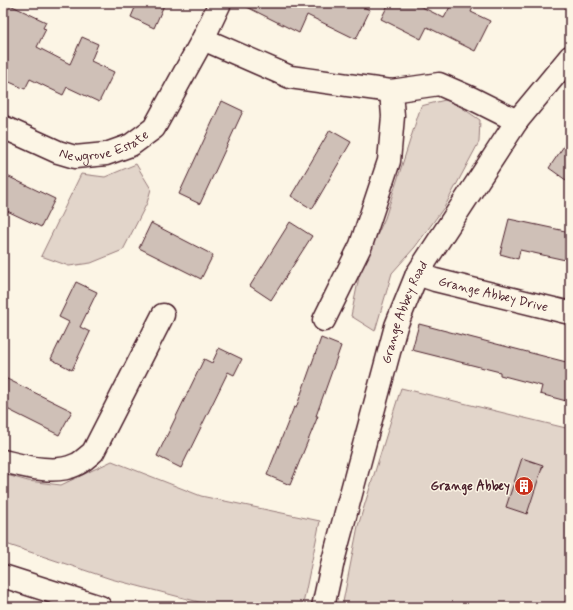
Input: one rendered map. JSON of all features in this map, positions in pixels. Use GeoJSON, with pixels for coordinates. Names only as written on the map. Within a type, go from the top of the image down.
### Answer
{"type":"FeatureCollection","features":[{"type":"Feature","properties":{"kind":"street","name":"Newgrove Estate"},"geometry":{"type":"LineString","coordinates":[[3,127],[58,152],[75,157],[106,154],[132,145],[154,128],[203,39],[220,3]]}},
{"type":"Feature","properties":{"kind":"street"},"geometry":{"type":"LineString","coordinates":[[203,39],[290,77],[391,91],[439,84],[471,98],[516,121]]}},
{"type":"Feature","properties":{"kind":"street","name":"Grange Abbey Road"},"geometry":{"type":"LineString","coordinates":[[323,607],[333,561],[396,326],[417,274],[516,121],[570,57]]}},
{"type":"Feature","properties":{"kind":"street"},"geometry":{"type":"LineString","coordinates":[[324,320],[361,245],[389,161],[394,116],[391,91]]}},
{"type":"Feature","properties":{"kind":"street","name":"Grange Abbey Drive"},"geometry":{"type":"LineString","coordinates":[[417,274],[570,314]]}},
{"type":"Feature","properties":{"kind":"street"},"geometry":{"type":"LineString","coordinates":[[3,461],[27,467],[52,470],[75,466],[93,452],[163,315]]}},
{"type":"Feature","properties":{"kind":"street"},"geometry":{"type":"LineString","coordinates":[[3,576],[100,607]]}},
{"type":"Feature","properties":{"kind":"shaded area"},"geometry":{"type":"Polygon","coordinates":[[[449,99],[480,120],[479,142],[445,206],[415,247],[392,273],[375,331],[351,316],[360,272],[385,218],[421,106],[449,99]]]}},
{"type":"Feature","properties":{"kind":"shaded area"},"geometry":{"type":"Polygon","coordinates":[[[136,164],[151,189],[147,203],[123,250],[91,263],[69,266],[41,256],[81,174],[105,177],[136,164]]]}},
{"type":"Feature","properties":{"kind":"shaded area"},"geometry":{"type":"Polygon","coordinates":[[[401,388],[570,429],[570,607],[342,607],[358,526],[401,388]]]}},
{"type":"Feature","properties":{"kind":"shaded area"},"geometry":{"type":"Polygon","coordinates":[[[112,461],[201,496],[320,521],[303,604],[299,607],[218,607],[111,579],[3,543],[3,474],[28,481],[61,485],[112,461]]]}},
{"type":"Feature","properties":{"kind":"building"},"geometry":{"type":"Polygon","coordinates":[[[3,3],[6,3],[46,22],[43,28],[46,29],[37,47],[70,64],[82,37],[98,44],[91,61],[114,72],[99,102],[67,87],[63,95],[30,79],[25,89],[3,79],[3,3]]]}},
{"type":"Feature","properties":{"kind":"building"},"geometry":{"type":"Polygon","coordinates":[[[137,3],[165,3],[154,28],[131,17],[137,3]]]}},
{"type":"Feature","properties":{"kind":"building"},"geometry":{"type":"Polygon","coordinates":[[[239,3],[355,3],[370,10],[356,39],[307,15],[299,33],[239,3]]]}},
{"type":"Feature","properties":{"kind":"building"},"geometry":{"type":"Polygon","coordinates":[[[389,3],[414,3],[444,18],[452,3],[475,3],[471,12],[490,21],[475,51],[427,27],[421,39],[381,19],[389,3]]]}},
{"type":"Feature","properties":{"kind":"building"},"geometry":{"type":"Polygon","coordinates":[[[222,101],[243,111],[200,204],[179,194],[222,101]]]}},
{"type":"Feature","properties":{"kind":"building"},"geometry":{"type":"Polygon","coordinates":[[[330,130],[351,142],[312,209],[291,196],[330,130]]]}},
{"type":"Feature","properties":{"kind":"building"},"geometry":{"type":"Polygon","coordinates":[[[570,137],[570,183],[549,168],[570,137]]]}},
{"type":"Feature","properties":{"kind":"building"},"geometry":{"type":"Polygon","coordinates":[[[3,174],[55,199],[41,227],[3,209],[3,174]]]}},
{"type":"Feature","properties":{"kind":"building"},"geometry":{"type":"Polygon","coordinates":[[[509,219],[570,232],[570,261],[520,250],[518,259],[500,254],[509,219]]]}},
{"type":"Feature","properties":{"kind":"building"},"geometry":{"type":"Polygon","coordinates":[[[290,222],[312,236],[271,300],[250,286],[290,222]]]}},
{"type":"Feature","properties":{"kind":"building"},"geometry":{"type":"Polygon","coordinates":[[[151,223],[213,255],[201,279],[139,248],[151,223]]]}},
{"type":"Feature","properties":{"kind":"building"},"geometry":{"type":"Polygon","coordinates":[[[76,282],[97,292],[80,327],[90,332],[72,370],[51,359],[69,322],[59,317],[76,282]]]}},
{"type":"Feature","properties":{"kind":"building"},"geometry":{"type":"Polygon","coordinates":[[[419,324],[570,363],[570,402],[540,394],[542,386],[500,375],[500,372],[412,350],[419,324]]]}},
{"type":"Feature","properties":{"kind":"building"},"geometry":{"type":"Polygon","coordinates":[[[321,338],[341,346],[316,416],[318,416],[290,485],[267,475],[294,407],[296,408],[321,338]]]}},
{"type":"Feature","properties":{"kind":"building"},"geometry":{"type":"Polygon","coordinates":[[[219,348],[242,359],[234,375],[228,372],[181,468],[157,456],[204,359],[212,363],[219,348]]]}},
{"type":"Feature","properties":{"kind":"building"},"geometry":{"type":"Polygon","coordinates":[[[3,377],[72,411],[59,435],[3,407],[3,377]]]}},
{"type":"Feature","properties":{"kind":"building","name":"Grange Abbey"},"geometry":{"type":"Polygon","coordinates":[[[522,458],[543,465],[527,514],[506,507],[522,458]]]}},
{"type":"Feature","properties":{"kind":"place","name":"Grange Abbey"},"geometry":{"type":"Point","coordinates":[524,486]}}]}
